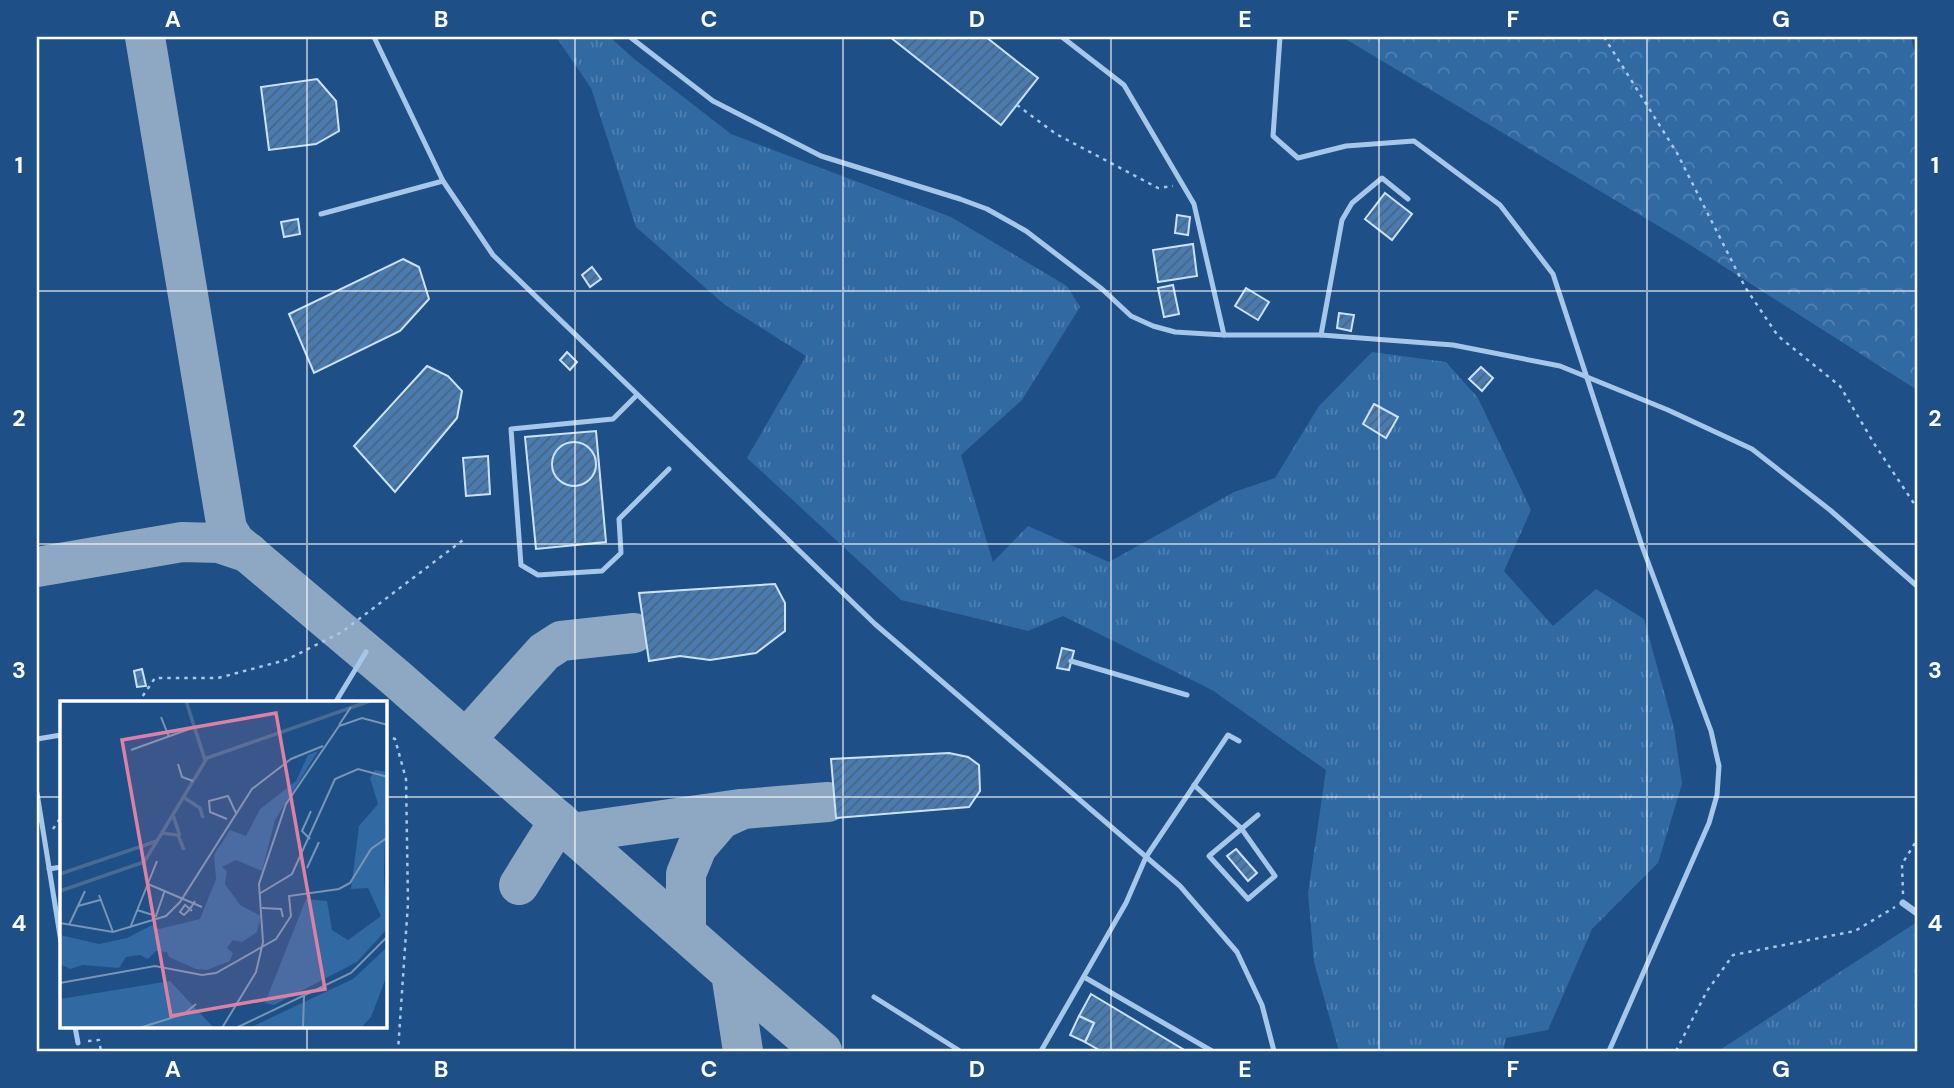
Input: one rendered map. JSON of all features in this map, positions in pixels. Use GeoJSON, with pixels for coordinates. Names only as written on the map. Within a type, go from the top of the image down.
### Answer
{"type":"FeatureCollection","features":[{"type":"Feature","properties":{"kind":"street"},"geometry":{"type":"LineString","coordinates":[[1903,903],[1917,913]]}},
{"type":"Feature","properties":{"kind":"lane"},"geometry":{"type":"LineString","coordinates":[[374,37],[443,181],[493,255],[875,624],[1180,886],[1237,952],[1262,1005],[1274,1051]]}},
{"type":"Feature","properties":{"kind":"lane"},"geometry":{"type":"LineString","coordinates":[[630,37],[712,101],[821,156],[987,209],[1016,226],[1102,289],[1131,316],[1175,332],[1321,335],[1453,345],[1560,366],[1668,410],[1752,449],[1830,510],[1917,586]]}},
{"type":"Feature","properties":{"kind":"lane"},"geometry":{"type":"LineString","coordinates":[[1062,37],[1124,85],[1194,204],[1224,335]]}},
{"type":"Feature","properties":{"kind":"lane"},"geometry":{"type":"LineString","coordinates":[[1280,37],[1273,136],[1298,158],[1346,146],[1413,141],[1500,205],[1553,274],[1642,546],[1711,731],[1718,766],[1717,795],[1709,823],[1609,1051]]}},
{"type":"Feature","properties":{"kind":"lane"},"geometry":{"type":"LineString","coordinates":[[1321,335],[1342,220],[1352,203],[1382,178],[1408,199]]}},
{"type":"Feature","properties":{"kind":"lane"},"geometry":{"type":"LineString","coordinates":[[321,214],[443,181]]}},
{"type":"Feature","properties":{"kind":"lane"},"geometry":{"type":"LineString","coordinates":[[638,395],[613,419],[511,429],[521,565],[538,576],[602,571],[621,553],[619,519],[669,469]]}},
{"type":"Feature","properties":{"kind":"lane"},"geometry":{"type":"LineString","coordinates":[[336,701],[366,652]]}},
{"type":"Feature","properties":{"kind":"lane"},"geometry":{"type":"LineString","coordinates":[[1071,661],[1187,695]]}},
{"type":"Feature","properties":{"kind":"lane"},"geometry":{"type":"LineString","coordinates":[[37,739],[60,735]]}},
{"type":"Feature","properties":{"kind":"lane"},"geometry":{"type":"LineString","coordinates":[[1041,1051],[1126,903],[1146,857],[1227,735],[1239,741]]}},
{"type":"Feature","properties":{"kind":"lane"},"geometry":{"type":"LineString","coordinates":[[1194,785],[1241,828],[1275,876],[1248,899],[1209,856],[1241,828],[1258,814]]}},
{"type":"Feature","properties":{"kind":"lane"},"geometry":{"type":"LineString","coordinates":[[37,793],[60,936]]}},
{"type":"Feature","properties":{"kind":"lane"},"geometry":{"type":"LineString","coordinates":[[49,869],[60,867]]}},
{"type":"Feature","properties":{"kind":"lane"},"geometry":{"type":"LineString","coordinates":[[1084,977],[1212,1051]]}},
{"type":"Feature","properties":{"kind":"lane"},"geometry":{"type":"LineString","coordinates":[[874,998],[960,1051]]}},
{"type":"Feature","properties":{"kind":"lane"},"geometry":{"type":"LineString","coordinates":[[75,1028],[78,1043]]}},
{"type":"Feature","properties":{"kind":"path"},"geometry":{"type":"LineString","coordinates":[[1604,37],[1677,153],[1745,286],[1778,336],[1840,386],[1917,508]]}},
{"type":"Feature","properties":{"kind":"path"},"geometry":{"type":"LineString","coordinates":[[1017,105],[1056,134],[1158,188],[1183,185]]}},
{"type":"Feature","properties":{"kind":"path"},"geometry":{"type":"LineString","coordinates":[[139,701],[155,678],[218,678],[286,660],[342,632],[463,540]]}},
{"type":"Feature","properties":{"kind":"path"},"geometry":{"type":"LineString","coordinates":[[387,736],[395,739],[406,779],[408,903],[398,1051]]}},
{"type":"Feature","properties":{"kind":"path"},"geometry":{"type":"LineString","coordinates":[[1676,1051],[1707,991],[1733,955],[1855,931],[1903,903],[1902,864],[1917,840]]}},
{"type":"Feature","properties":{"kind":"path"},"geometry":{"type":"LineString","coordinates":[[78,1043],[99,1040],[101,1051]]}},
{"type":"Feature","properties":{"kind":"green space"},"geometry":{"type":"Polygon","coordinates":[[[556,37],[610,37],[731,134],[951,217],[1067,286],[1080,307],[1022,400],[961,455],[993,562],[1028,526],[1109,562],[1234,492],[1275,478],[1319,406],[1372,352],[1446,362],[1478,398],[1531,510],[1504,571],[1553,626],[1596,589],[1644,619],[1674,728],[1682,784],[1658,863],[1592,929],[1548,1030],[1506,1038],[1503,1051],[1339,1051],[1314,962],[1308,893],[1326,770],[1212,690],[1063,616],[1028,631],[901,600],[747,458],[806,356],[725,305],[636,227],[591,88],[556,37]]]}},
{"type":"Feature","properties":{"kind":"green space"},"geometry":{"type":"Polygon","coordinates":[[[1342,37],[1911,37],[1917,60],[1917,390],[1687,243],[1342,37]]]}},
{"type":"Feature","properties":{"kind":"green space"},"geometry":{"type":"Polygon","coordinates":[[[1917,922],[1917,1051],[1718,1051],[1917,922]]]}},
{"type":"Feature","properties":{"kind":"building"},"geometry":{"type":"Polygon","coordinates":[[[890,37],[986,37],[1038,78],[1001,125],[890,37]]]}},
{"type":"Feature","properties":{"kind":"building"},"geometry":{"type":"Polygon","coordinates":[[[317,79],[336,101],[339,131],[316,144],[269,150],[261,87],[317,79]]]}},
{"type":"Feature","properties":{"kind":"building"},"geometry":{"type":"Polygon","coordinates":[[[1385,193],[1412,214],[1392,240],[1365,219],[1385,193]]]}},
{"type":"Feature","properties":{"kind":"building"},"geometry":{"type":"Polygon","coordinates":[[[1177,215],[1190,217],[1188,235],[1175,233],[1177,215]]]}},
{"type":"Feature","properties":{"kind":"building"},"geometry":{"type":"Polygon","coordinates":[[[298,219],[300,234],[284,237],[281,222],[298,219]]]}},
{"type":"Feature","properties":{"kind":"building"},"geometry":{"type":"Polygon","coordinates":[[[1193,244],[1197,276],[1158,282],[1153,250],[1193,244]]]}},
{"type":"Feature","properties":{"kind":"building"},"geometry":{"type":"Polygon","coordinates":[[[403,259],[419,267],[429,299],[400,331],[314,373],[289,314],[403,259]]]}},
{"type":"Feature","properties":{"kind":"building"},"geometry":{"type":"Polygon","coordinates":[[[592,267],[601,279],[590,287],[582,275],[592,267]]]}},
{"type":"Feature","properties":{"kind":"building"},"geometry":{"type":"Polygon","coordinates":[[[1173,285],[1179,314],[1164,317],[1158,288],[1173,285]]]}},
{"type":"Feature","properties":{"kind":"building"},"geometry":{"type":"Polygon","coordinates":[[[1246,288],[1269,302],[1258,320],[1235,306],[1246,288]]]}},
{"type":"Feature","properties":{"kind":"building"},"geometry":{"type":"Polygon","coordinates":[[[1339,313],[1354,315],[1351,331],[1337,328],[1339,313]]]}},
{"type":"Feature","properties":{"kind":"building"},"geometry":{"type":"Polygon","coordinates":[[[567,352],[577,362],[570,370],[560,360],[567,352]]]}},
{"type":"Feature","properties":{"kind":"building"},"geometry":{"type":"Polygon","coordinates":[[[427,366],[448,376],[462,391],[457,418],[395,492],[354,446],[427,366]]]}},
{"type":"Feature","properties":{"kind":"building"},"geometry":{"type":"Polygon","coordinates":[[[1481,367],[1493,378],[1482,391],[1469,379],[1481,367]]]}},
{"type":"Feature","properties":{"kind":"building"},"geometry":{"type":"Polygon","coordinates":[[[1374,404],[1398,417],[1386,438],[1363,424],[1374,404]]]}},
{"type":"Feature","properties":{"kind":"building"},"geometry":{"type":"Polygon","coordinates":[[[596,431],[606,542],[536,549],[525,437],[596,431]]]}},
{"type":"Feature","properties":{"kind":"building"},"geometry":{"type":"Polygon","coordinates":[[[574,442],[589,449],[596,464],[589,479],[574,486],[559,479],[552,464],[559,449],[574,442]]]}},
{"type":"Feature","properties":{"kind":"building"},"geometry":{"type":"Polygon","coordinates":[[[488,456],[490,494],[466,496],[463,458],[488,456]]]}},
{"type":"Feature","properties":{"kind":"building"},"geometry":{"type":"Polygon","coordinates":[[[775,584],[785,603],[785,631],[756,653],[710,660],[680,656],[649,661],[639,593],[775,584]]]}},
{"type":"Feature","properties":{"kind":"building"},"geometry":{"type":"Polygon","coordinates":[[[1062,648],[1074,651],[1069,670],[1057,668],[1062,648]]]}},
{"type":"Feature","properties":{"kind":"building"},"geometry":{"type":"Polygon","coordinates":[[[142,669],[146,686],[137,687],[134,671],[142,669]]]}},
{"type":"Feature","properties":{"kind":"building"},"geometry":{"type":"Polygon","coordinates":[[[949,753],[968,757],[979,765],[980,791],[969,807],[836,818],[831,759],[949,753]]]}},
{"type":"Feature","properties":{"kind":"building"},"geometry":{"type":"Polygon","coordinates":[[[1236,849],[1257,873],[1248,881],[1227,856],[1236,849]]]}},
{"type":"Feature","properties":{"kind":"building"},"geometry":{"type":"Polygon","coordinates":[[[1091,994],[1186,1051],[1101,1051],[1085,1042],[1094,1023],[1079,1016],[1091,994]]]}},
{"type":"Feature","properties":{"kind":"building"},"geometry":{"type":"Polygon","coordinates":[[[1079,1016],[1094,1023],[1085,1042],[1070,1035],[1079,1016]]]}},
{"type":"Feature","properties":{"kind":"taxiway"},"geometry":{"type":"LineString","coordinates":[[145,37],[227,529],[235,542],[396,678],[731,973],[743,1051]]}},
{"type":"Feature","properties":{"kind":"taxiway"},"geometry":{"type":"LineString","coordinates":[[37,567],[182,542],[219,543],[249,553]]}},
{"type":"Feature","properties":{"kind":"taxiway"},"geometry":{"type":"LineString","coordinates":[[466,739],[544,652],[561,641],[634,633]]}},
{"type":"Feature","properties":{"kind":"taxiway"},"geometry":{"type":"LineString","coordinates":[[686,933],[686,874],[697,847],[721,819],[743,809],[828,802]]}},
{"type":"Feature","properties":{"kind":"taxiway"},"geometry":{"type":"LineString","coordinates":[[572,833],[740,809]]}},
{"type":"Feature","properties":{"kind":"taxiway"},"geometry":{"type":"LineString","coordinates":[[519,885],[559,821]]}},
{"type":"Feature","properties":{"kind":"taxiway"},"geometry":{"type":"LineString","coordinates":[[731,973],[822,1051]]}}]}
